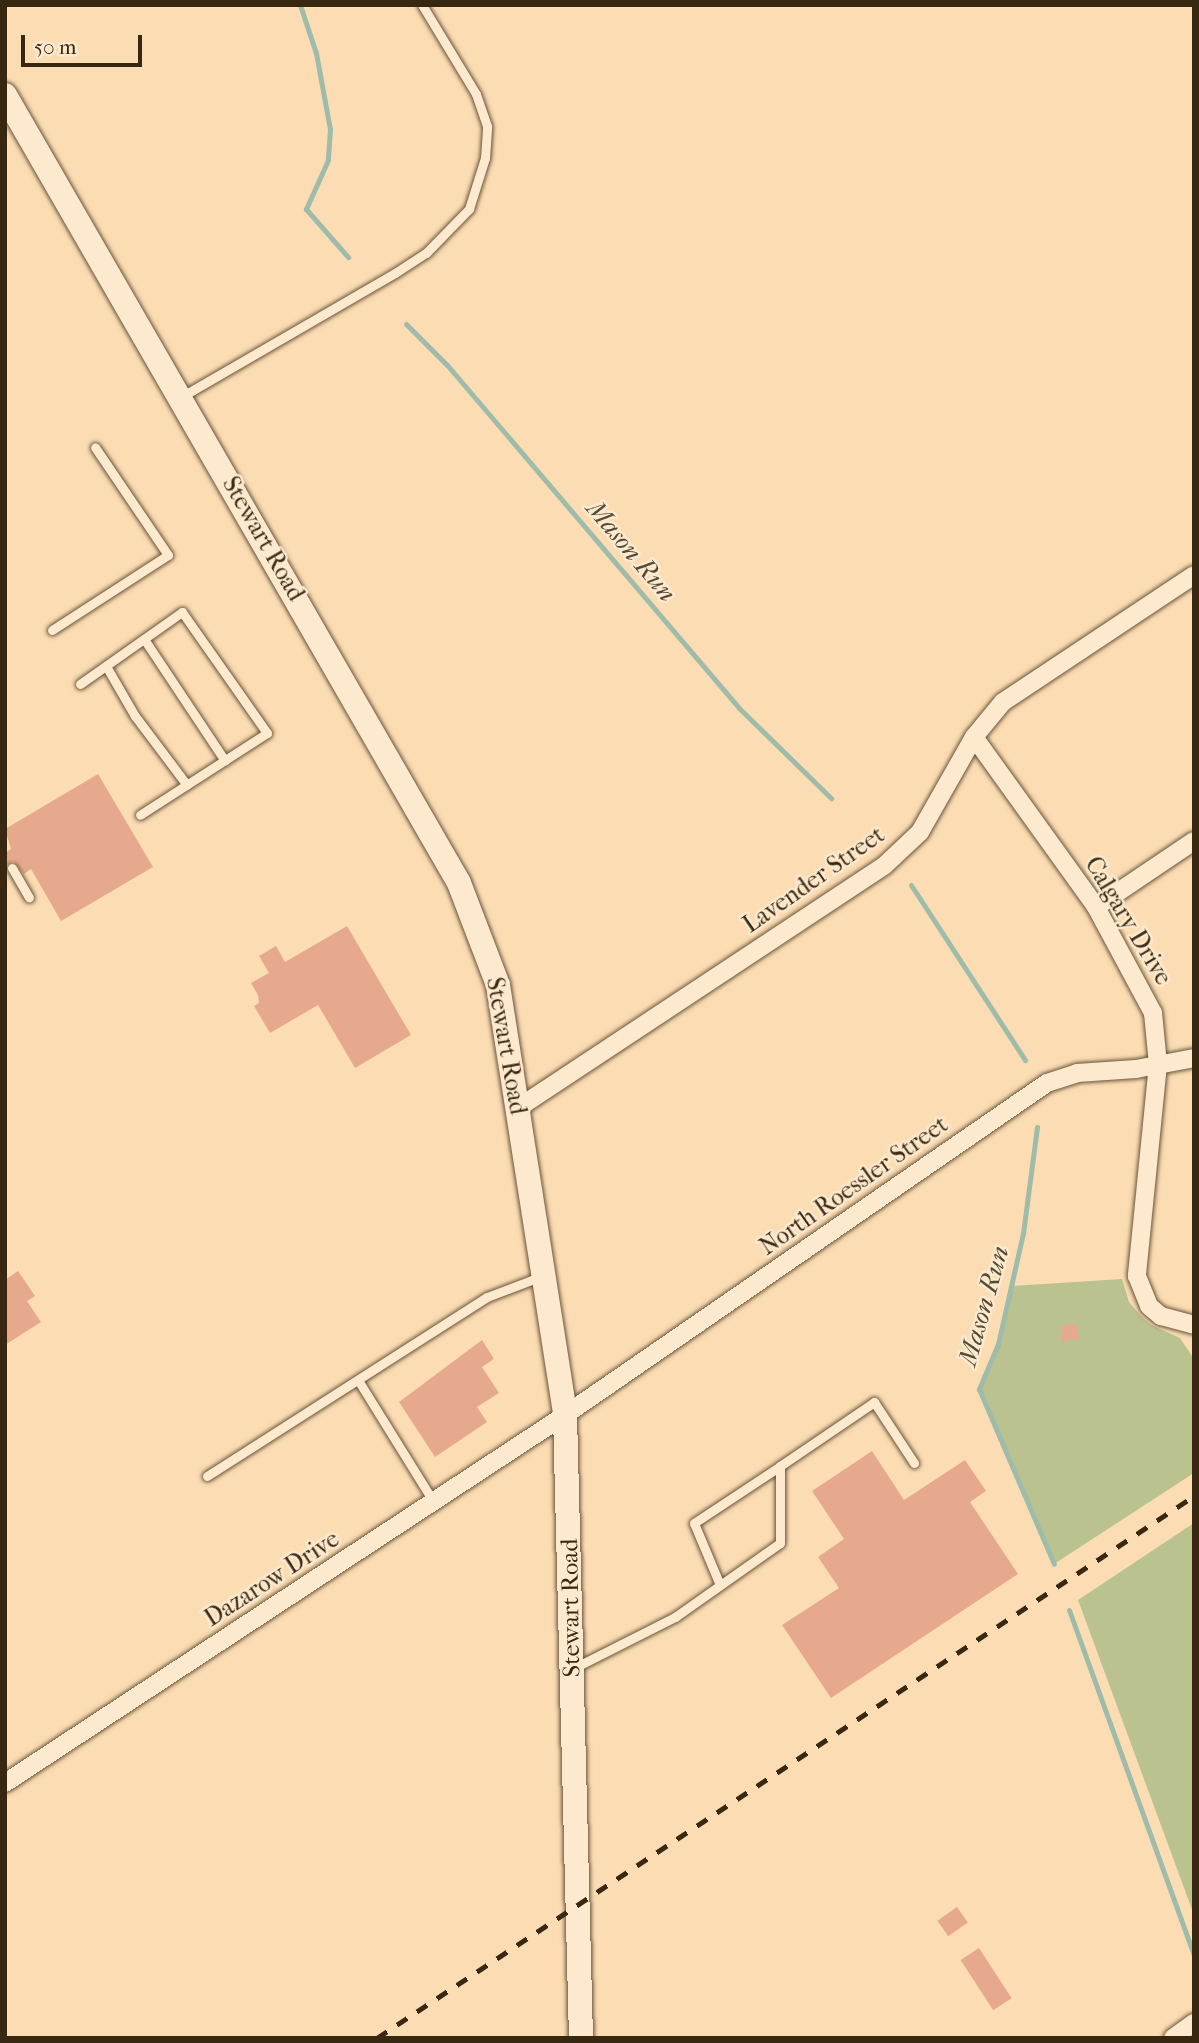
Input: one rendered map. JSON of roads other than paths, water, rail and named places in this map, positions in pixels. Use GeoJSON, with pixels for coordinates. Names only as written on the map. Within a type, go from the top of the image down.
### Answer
{"type":"FeatureCollection","features":[{"type":"Feature","properties":{"kind":"street","name":"Stewart Road"},"geometry":{"type":"LineString","coordinates":[[5,95],[459,883],[498,985],[565,1415],[581,2038]]}},
{"type":"Feature","properties":{"kind":"street","name":"Lavender Street"},"geometry":{"type":"LineString","coordinates":[[518,1108],[885,865],[920,832],[974,737],[1003,702],[1194,575]]}},
{"type":"Feature","properties":{"kind":"street","name":"Calgary Drive"},"geometry":{"type":"LineString","coordinates":[[974,737],[1096,907],[1153,1013],[1158,1064],[1136,1255],[1141,1291],[1161,1317],[1194,1325]]}},
{"type":"Feature","properties":{"kind":"street"},"geometry":{"type":"LineString","coordinates":[[1096,907],[1194,841]]}},
{"type":"Feature","properties":{"kind":"street","name":"North Roessler Street"},"geometry":{"type":"LineString","coordinates":[[565,1415],[1047,1083],[1077,1073],[1194,1058]]}},
{"type":"Feature","properties":{"kind":"street","name":"Dazarow Drive"},"geometry":{"type":"LineString","coordinates":[[5,1783],[565,1415]]}},
{"type":"Feature","properties":{"kind":"street"},"geometry":{"type":"LineString","coordinates":[[1173,2038],[1194,2024]]}},
{"type":"Feature","properties":{"kind":"lane"},"geometry":{"type":"LineString","coordinates":[[180,397],[426,253],[469,209],[485,158],[487,126],[476,94],[422,5]]}},
{"type":"Feature","properties":{"kind":"lane"},"geometry":{"type":"LineString","coordinates":[[52,630],[168,555],[95,447]]}},
{"type":"Feature","properties":{"kind":"lane"},"geometry":{"type":"LineString","coordinates":[[80,684],[182,612],[267,733],[140,815]]}},
{"type":"Feature","properties":{"kind":"lane"},"geometry":{"type":"LineString","coordinates":[[144,639],[225,761]]}},
{"type":"Feature","properties":{"kind":"lane"},"geometry":{"type":"LineString","coordinates":[[106,666],[135,716],[187,785]]}},
{"type":"Feature","properties":{"kind":"lane"},"geometry":{"type":"LineString","coordinates":[[12,868],[29,897]]}},
{"type":"Feature","properties":{"kind":"lane"},"geometry":{"type":"LineString","coordinates":[[207,1476],[487,1297],[543,1276]]}},
{"type":"Feature","properties":{"kind":"lane"},"geometry":{"type":"LineString","coordinates":[[358,1380],[433,1501]]}},
{"type":"Feature","properties":{"kind":"lane"},"geometry":{"type":"LineString","coordinates":[[720,1585],[694,1523],[874,1402],[914,1463]]}},
{"type":"Feature","properties":{"kind":"lane"},"geometry":{"type":"LineString","coordinates":[[572,1669],[675,1617],[780,1543],[780,1466]]}},
{"type":"Feature","properties":{"kind":"waterway","name":"Mason Run"},"geometry":{"type":"LineString","coordinates":[[300,5],[316,53],[330,129],[328,160],[306,209],[348,257]]}},
{"type":"Feature","properties":{"kind":"waterway","name":"Mason Run"},"geometry":{"type":"LineString","coordinates":[[406,324],[448,366],[739,708],[831,798]]}},
{"type":"Feature","properties":{"kind":"waterway","name":"Mason Run"},"geometry":{"type":"LineString","coordinates":[[911,885],[1025,1060]]}},
{"type":"Feature","properties":{"kind":"waterway","name":"Mason Run"},"geometry":{"type":"LineString","coordinates":[[1037,1127],[1023,1233],[998,1344],[979,1389],[1054,1564]]}},
{"type":"Feature","properties":{"kind":"waterway","name":"Mason Run"},"geometry":{"type":"LineString","coordinates":[[1069,1610],[1194,1955]]}},
{"type":"Feature","properties":{"kind":"railway"},"geometry":{"type":"LineString","coordinates":[[377,2038],[1194,1496]]}}]}
